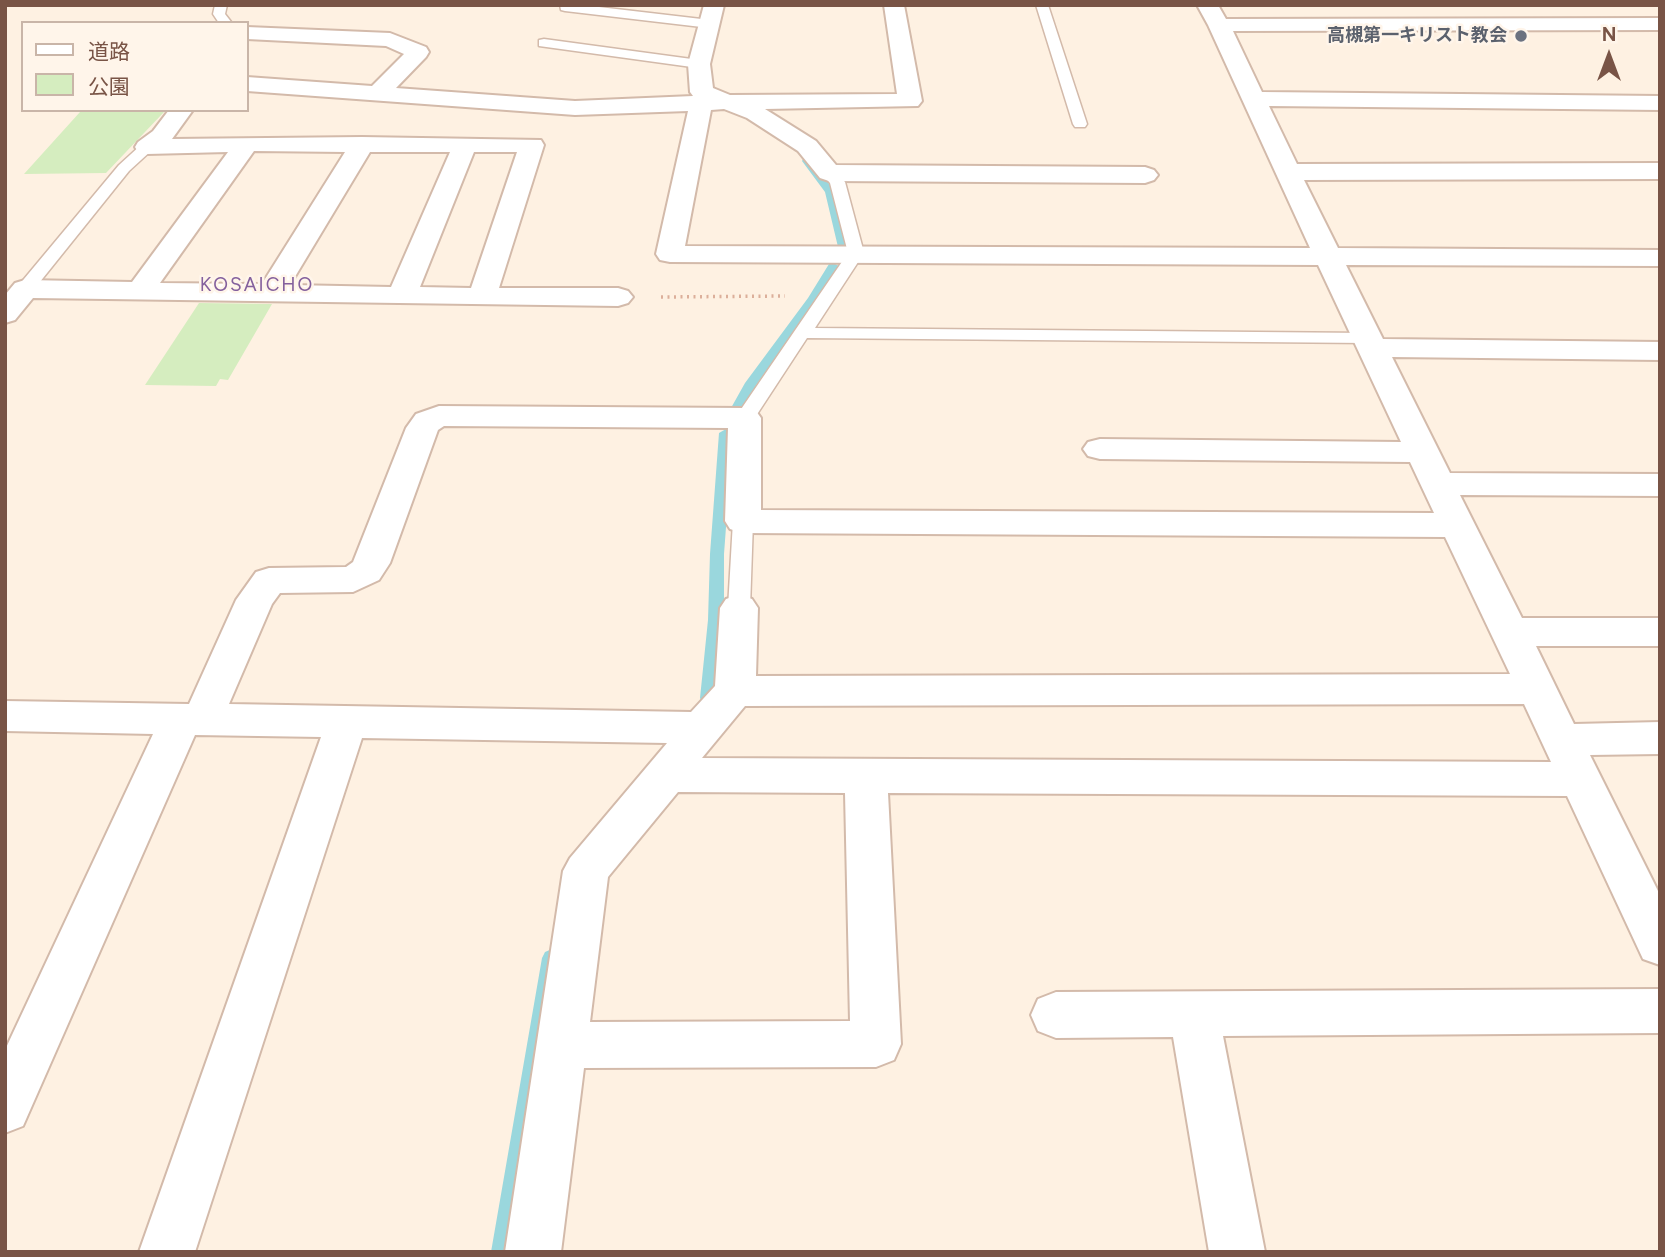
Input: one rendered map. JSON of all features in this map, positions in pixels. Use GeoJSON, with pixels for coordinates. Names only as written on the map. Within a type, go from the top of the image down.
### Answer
{"type":"FeatureCollection","features":[{"type":"Feature","properties":{"kind":"street"},"geometry":{"type":"LineString","coordinates":[[248,83],[380,91],[575,108],[714,102],[910,101],[894,5]]}},
{"type":"Feature","properties":{"kind":"street"},"geometry":{"type":"LineString","coordinates":[[1207,5],[1219,25],[1326,255],[1660,944]]}},
{"type":"Feature","properties":{"kind":"street"},"geometry":{"type":"LineString","coordinates":[[712,14],[699,64],[702,92],[714,102],[755,113],[807,146],[829,173],[1145,175]]}},
{"type":"Feature","properties":{"kind":"street"},"geometry":{"type":"LineString","coordinates":[[1219,25],[1660,24]]}},
{"type":"Feature","properties":{"kind":"street"},"geometry":{"type":"LineString","coordinates":[[248,33],[390,40],[418,52],[380,91]]}},
{"type":"Feature","properties":{"kind":"street"},"geometry":{"type":"LineString","coordinates":[[1254,99],[1660,103]]}},
{"type":"Feature","properties":{"kind":"street"},"geometry":{"type":"LineString","coordinates":[[714,102],[670,254],[1660,258]]}},
{"type":"Feature","properties":{"kind":"street"},"geometry":{"type":"LineString","coordinates":[[147,147],[162,136],[180,112]]}},
{"type":"Feature","properties":{"kind":"street"},"geometry":{"type":"LineString","coordinates":[[147,147],[247,144],[532,145],[482,297]]}},
{"type":"Feature","properties":{"kind":"street"},"geometry":{"type":"LineString","coordinates":[[139,292],[247,144]]}},
{"type":"Feature","properties":{"kind":"street"},"geometry":{"type":"LineString","coordinates":[[270,294],[362,144]]}},
{"type":"Feature","properties":{"kind":"street"},"geometry":{"type":"LineString","coordinates":[[402,295],[465,145]]}},
{"type":"Feature","properties":{"kind":"street"},"geometry":{"type":"LineString","coordinates":[[1288,172],[1660,171]]}},
{"type":"Feature","properties":{"kind":"street"},"geometry":{"type":"LineString","coordinates":[[5,314],[25,289],[618,297]]}},
{"type":"Feature","properties":{"kind":"street"},"geometry":{"type":"LineString","coordinates":[[1369,343],[1660,352]]}},
{"type":"Feature","properties":{"kind":"street"},"geometry":{"type":"LineString","coordinates":[[5,1108],[192,719],[255,600],[269,581],[353,579],[366,571],[372,563],[422,428],[428,421],[439,416],[745,418],[743,521],[1458,525]]}},
{"type":"Feature","properties":{"kind":"street"},"geometry":{"type":"LineString","coordinates":[[1100,449],[1423,452]]}},
{"type":"Feature","properties":{"kind":"street"},"geometry":{"type":"LineString","coordinates":[[1439,484],[1660,485]]}},
{"type":"Feature","properties":{"kind":"street"},"geometry":{"type":"LineString","coordinates":[[533,1252],[586,871],[667,775],[701,728],[735,691],[738,608]]}},
{"type":"Feature","properties":{"kind":"street"},"geometry":{"type":"LineString","coordinates":[[1509,632],[1660,632]]}},
{"type":"Feature","properties":{"kind":"street"},"geometry":{"type":"LineString","coordinates":[[735,691],[1537,689]]}},
{"type":"Feature","properties":{"kind":"street"},"geometry":{"type":"LineString","coordinates":[[5,716],[701,728]]}},
{"type":"Feature","properties":{"kind":"street"},"geometry":{"type":"LineString","coordinates":[[167,1252],[347,722]]}},
{"type":"Feature","properties":{"kind":"street"},"geometry":{"type":"LineString","coordinates":[[1562,740],[1660,738]]}},
{"type":"Feature","properties":{"kind":"street"},"geometry":{"type":"LineString","coordinates":[[667,775],[1580,779]]}},
{"type":"Feature","properties":{"kind":"street"},"geometry":{"type":"LineString","coordinates":[[562,1045],[876,1044],[866,776]]}},
{"type":"Feature","properties":{"kind":"street"},"geometry":{"type":"LineString","coordinates":[[1056,1015],[1660,1011]]}},
{"type":"Feature","properties":{"kind":"street"},"geometry":{"type":"LineString","coordinates":[[1194,1014],[1237,1252]]}},
{"type":"Feature","properties":{"kind":"lane"},"geometry":{"type":"LineString","coordinates":[[221,5],[219,14],[224,21]]}},
{"type":"Feature","properties":{"kind":"lane"},"geometry":{"type":"LineString","coordinates":[[1042,5],[1080,124]]}},
{"type":"Feature","properties":{"kind":"lane"},"geometry":{"type":"LineString","coordinates":[[565,7],[712,14]]}},
{"type":"Feature","properties":{"kind":"lane"},"geometry":{"type":"LineString","coordinates":[[544,43],[699,64]]}},
{"type":"Feature","properties":{"kind":"lane"},"geometry":{"type":"LineString","coordinates":[[25,289],[124,168],[147,147]]}},
{"type":"Feature","properties":{"kind":"lane"},"geometry":{"type":"LineString","coordinates":[[745,418],[856,253],[836,182],[829,173]]}},
{"type":"Feature","properties":{"kind":"lane"},"geometry":{"type":"LineString","coordinates":[[801,333],[1369,343]]}},
{"type":"Feature","properties":{"kind":"lane"},"geometry":{"type":"LineString","coordinates":[[738,608],[743,521]]}},
{"type":"Feature","properties":{"kind":"path"},"geometry":{"type":"LineString","coordinates":[[618,297],[825,296]]}},
{"type":"Feature","properties":{"kind":"green space"},"geometry":{"type":"Polygon","coordinates":[[[80,112],[164,112],[106,173],[24,174],[80,112]]]}},
{"type":"Feature","properties":{"kind":"green space"},"geometry":{"type":"Polygon","coordinates":[[[199,303],[272,304],[228,380],[220,379],[216,386],[145,385],[199,303]]]}},
{"type":"Feature","properties":{"kind":"waterway"},"geometry":{"type":"LineString","coordinates":[[807,161],[830,192],[844,247]]}},
{"type":"Feature","properties":{"kind":"waterway"},"geometry":{"type":"LineString","coordinates":[[738,408],[751,383],[813,299],[833,266]]}},
{"type":"Feature","properties":{"kind":"waterway"},"geometry":{"type":"LineString","coordinates":[[708,698],[716,620],[717,554],[726,433]]}},
{"type":"Feature","properties":{"kind":"waterway"},"geometry":{"type":"LineString","coordinates":[[502,1252],[552,958]]}},
{"type":"Feature","properties":{"kind":"place","name":"高槻第一キリスト教会"},"geometry":{"type":"Point","coordinates":[1521,36]}},
{"type":"Feature","properties":{"kind":"district","name":"KOSAICHO"},"geometry":{"type":"Point","coordinates":[257,285]}}]}
